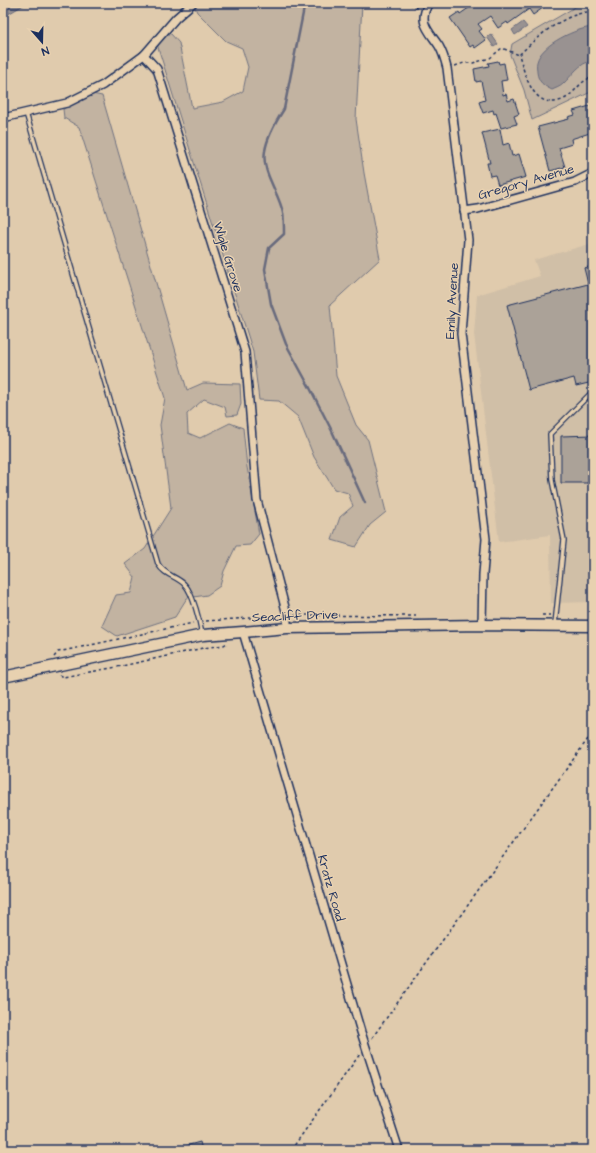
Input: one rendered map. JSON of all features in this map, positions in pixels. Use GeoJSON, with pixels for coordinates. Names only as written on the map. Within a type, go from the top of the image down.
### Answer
{"type":"FeatureCollection","features":[{"type":"Feature","properties":{"kind":"main road","name":"Seacliff Drive"},"geometry":{"type":"LineString","coordinates":[[3,676],[45,669],[202,635],[287,628],[593,626]]}},
{"type":"Feature","properties":{"kind":"street"},"geometry":{"type":"LineString","coordinates":[[3,118],[67,103],[103,85],[144,55],[176,18],[193,3]]}},
{"type":"Feature","properties":{"kind":"street","name":"Emily Avenue"},"geometry":{"type":"LineString","coordinates":[[428,5],[424,17],[426,27],[442,53],[447,68],[468,240],[460,334],[486,539],[482,626]]}},
{"type":"Feature","properties":{"kind":"street","name":"Wigle Grove"},"geometry":{"type":"LineString","coordinates":[[144,55],[158,70],[245,352],[257,500],[287,615],[287,628]]}},
{"type":"Feature","properties":{"kind":"street","name":"Gregory Avenue"},"geometry":{"type":"LineString","coordinates":[[464,211],[478,209],[575,182],[593,173]]}},
{"type":"Feature","properties":{"kind":"street","name":"Kratz Road"},"geometry":{"type":"LineString","coordinates":[[243,632],[366,1047],[399,1150]]}},
{"type":"Feature","properties":{"kind":"lane"},"geometry":{"type":"LineString","coordinates":[[26,113],[158,564],[162,571],[184,584],[188,589],[200,622],[202,635]]}},
{"type":"Feature","properties":{"kind":"lane"},"geometry":{"type":"LineString","coordinates":[[555,626],[564,540],[552,480],[550,434],[593,391]]}},
{"type":"Feature","properties":{"kind":"path"},"geometry":{"type":"LineString","coordinates":[[519,55],[532,41],[554,25],[575,15],[593,11]]}},
{"type":"Feature","properties":{"kind":"path"},"geometry":{"type":"LineString","coordinates":[[447,68],[490,58],[502,48],[519,55]]}},
{"type":"Feature","properties":{"kind":"path"},"geometry":{"type":"LineString","coordinates":[[519,55],[525,75],[534,92],[543,101],[552,102],[562,100],[593,75]]}},
{"type":"Feature","properties":{"kind":"path"},"geometry":{"type":"LineString","coordinates":[[45,669],[63,677],[224,645],[231,640]]}},
{"type":"Feature","properties":{"kind":"path"},"geometry":{"type":"LineString","coordinates":[[291,1150],[593,732]]}},
{"type":"Feature","properties":{"kind":"shaded area"},"geometry":{"type":"Polygon","coordinates":[[[3,3],[27,3],[3,17],[3,3]]]}},
{"type":"Feature","properties":{"kind":"shaded area"},"geometry":{"type":"Polygon","coordinates":[[[193,3],[362,3],[356,119],[364,173],[380,259],[330,305],[336,376],[356,425],[368,440],[386,512],[370,525],[356,547],[332,540],[340,517],[353,506],[348,493],[334,489],[314,457],[298,417],[279,401],[259,400],[253,352],[157,44],[164,32],[171,34],[179,43],[192,108],[223,102],[243,91],[248,67],[242,48],[226,41],[197,12],[193,3]]]}},
{"type":"Feature","properties":{"kind":"shaded area"},"geometry":{"type":"Polygon","coordinates":[[[582,3],[593,3],[593,91],[532,120],[524,90],[510,55],[512,44],[582,3]]]}},
{"type":"Feature","properties":{"kind":"shaded area"},"geometry":{"type":"Polygon","coordinates":[[[523,22],[527,27],[515,35],[512,30],[523,22]]]}},
{"type":"Feature","properties":{"kind":"shaded area"},"geometry":{"type":"Polygon","coordinates":[[[593,27],[593,61],[584,64],[563,84],[552,90],[544,85],[540,81],[537,72],[537,62],[545,49],[560,38],[578,30],[593,27]]]}},
{"type":"Feature","properties":{"kind":"shaded area"},"geometry":{"type":"Polygon","coordinates":[[[491,34],[498,44],[494,47],[487,37],[491,34]]]}},
{"type":"Feature","properties":{"kind":"shaded area"},"geometry":{"type":"Polygon","coordinates":[[[92,94],[102,96],[187,390],[203,383],[240,384],[241,404],[237,415],[227,416],[225,407],[204,399],[187,414],[188,433],[200,438],[230,423],[243,428],[247,467],[259,534],[250,545],[236,546],[224,571],[220,586],[207,595],[187,598],[175,617],[117,636],[102,626],[116,595],[131,593],[135,577],[125,564],[145,549],[171,508],[160,425],[165,398],[79,127],[64,118],[63,109],[92,94]]]}},
{"type":"Feature","properties":{"kind":"shaded area"},"geometry":{"type":"Polygon","coordinates":[[[593,243],[593,602],[551,603],[550,535],[499,542],[474,334],[477,295],[540,276],[534,260],[593,243]]]}},
{"type":"Feature","properties":{"kind":"building"},"geometry":{"type":"Polygon","coordinates":[[[476,3],[493,3],[496,7],[501,3],[550,3],[533,15],[529,9],[508,24],[507,22],[498,28],[490,16],[478,24],[482,29],[479,31],[486,40],[475,48],[473,45],[470,47],[450,18],[459,12],[460,14],[476,3]]]}},
{"type":"Feature","properties":{"kind":"building"},"geometry":{"type":"Polygon","coordinates":[[[498,61],[499,64],[504,63],[507,80],[501,81],[503,95],[506,94],[508,101],[514,99],[519,114],[514,116],[517,124],[501,128],[496,113],[494,114],[493,110],[483,113],[479,102],[485,100],[481,81],[476,82],[474,69],[489,66],[488,63],[498,61]]]}},
{"type":"Feature","properties":{"kind":"building"},"geometry":{"type":"Polygon","coordinates":[[[593,105],[593,132],[571,139],[572,144],[559,148],[565,167],[550,171],[538,127],[569,119],[568,117],[575,115],[573,111],[593,105]]]}},
{"type":"Feature","properties":{"kind":"building"},"geometry":{"type":"Polygon","coordinates":[[[500,129],[503,145],[509,143],[512,156],[519,154],[526,177],[498,185],[495,175],[490,176],[487,163],[490,163],[482,133],[500,129]]]}},
{"type":"Feature","properties":{"kind":"building"},"geometry":{"type":"Polygon","coordinates":[[[593,266],[593,382],[576,386],[574,378],[529,390],[507,305],[588,284],[584,268],[593,266]]]}},
{"type":"Feature","properties":{"kind":"building"},"geometry":{"type":"Polygon","coordinates":[[[593,435],[593,483],[561,483],[561,436],[593,435]]]}},
{"type":"Feature","properties":{"kind":"building"},"geometry":{"type":"Polygon","coordinates":[[[200,1142],[202,1150],[178,1150],[178,1148],[200,1142]]]}},
{"type":"Feature","properties":{"kind":"waterway"},"geometry":{"type":"LineString","coordinates":[[305,3],[284,109],[270,135],[265,151],[264,159],[266,167],[281,205],[284,220],[284,234],[269,248],[265,269],[271,304],[286,344],[332,431],[365,503]]}}]}
